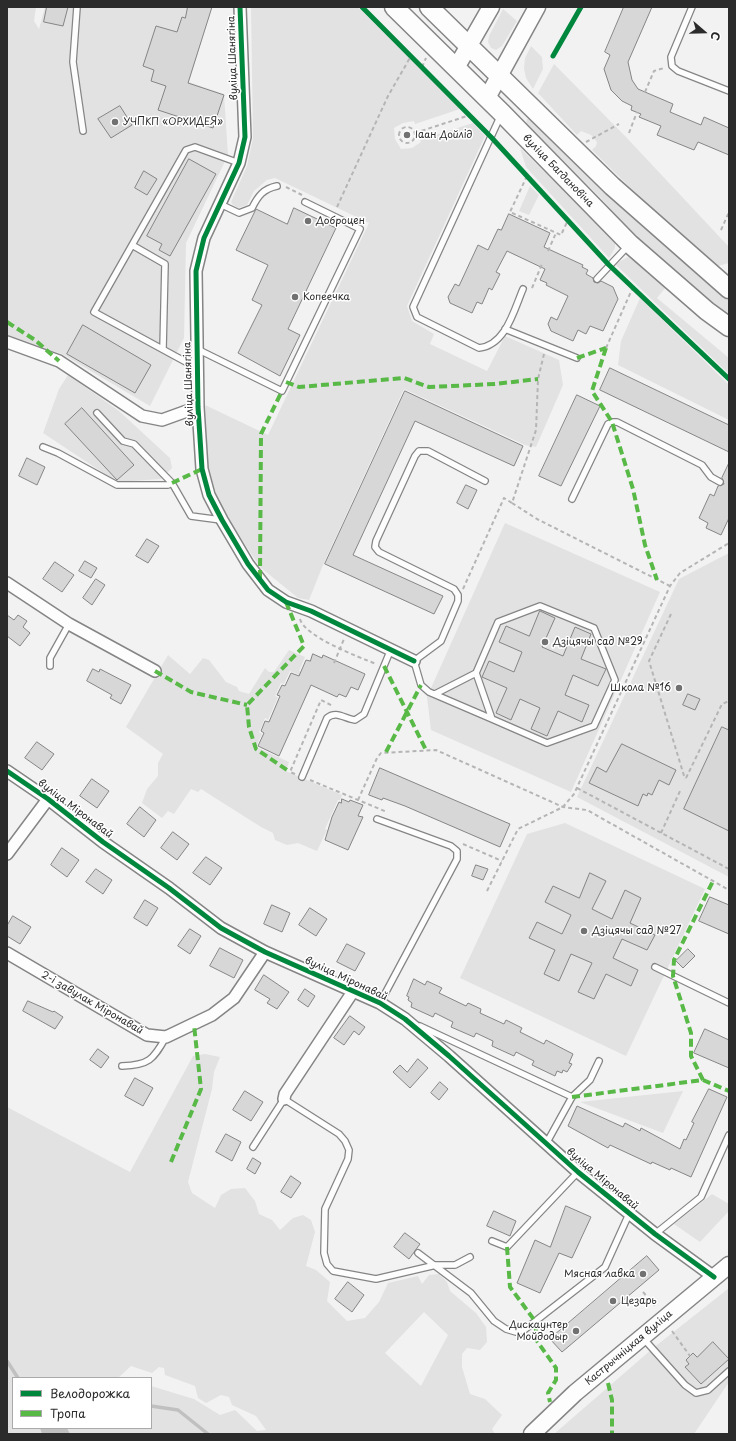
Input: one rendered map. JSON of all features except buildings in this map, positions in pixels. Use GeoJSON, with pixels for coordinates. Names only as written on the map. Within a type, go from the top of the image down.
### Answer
{"type":"FeatureCollection","features":[{"type":"Feature","properties":{"kind":"main road","name":"вуліца Багдановіча"},"geometry":{"type":"LineString","coordinates":[[394,7],[502,113],[630,244],[707,311],[729,327]]}},
{"type":"Feature","properties":{"kind":"main road"},"geometry":{"type":"LineString","coordinates":[[429,7],[612,186],[728,285]]}},
{"type":"Feature","properties":{"kind":"main road"},"geometry":{"type":"LineString","coordinates":[[456,68],[491,7]]}},
{"type":"Feature","properties":{"kind":"main road"},"geometry":{"type":"LineString","coordinates":[[487,98],[537,7]]}},
{"type":"Feature","properties":{"kind":"main road","name":"Кастрычніцкая вуліца"},"geometry":{"type":"LineString","coordinates":[[532,1434],[574,1393],[641,1336],[729,1265]]}},
{"type":"Feature","properties":{"kind":"street","name":"вуліца Шанягіна"},"geometry":{"type":"LineString","coordinates":[[240,7],[245,137],[239,163],[204,238],[196,271],[198,407],[202,469],[210,495],[222,520],[248,564],[268,590],[286,602],[311,611],[414,661]]}},
{"type":"Feature","properties":{"kind":"street"},"geometry":{"type":"LineString","coordinates":[[7,342],[59,361],[142,416],[162,420],[198,407]]}},
{"type":"Feature","properties":{"kind":"street"},"geometry":{"type":"LineString","coordinates":[[7,583],[69,624],[155,671]]}},
{"type":"Feature","properties":{"kind":"street","name":"вуліца Міронавай"},"geometry":{"type":"LineString","coordinates":[[7,771],[48,799],[103,842],[169,888],[221,928],[265,952],[354,990],[380,1003],[405,1019],[578,1172],[629,1214],[714,1277]]}},
{"type":"Feature","properties":{"kind":"street"},"geometry":{"type":"LineString","coordinates":[[7,854],[48,799]]}},
{"type":"Feature","properties":{"kind":"street"},"geometry":{"type":"LineString","coordinates":[[166,1038],[212,1015],[234,998],[265,952]]}},
{"type":"Feature","properties":{"kind":"street","name":"2-і завулак Міронавай"},"geometry":{"type":"LineString","coordinates":[[7,953],[147,1035],[166,1038]]}},
{"type":"Feature","properties":{"kind":"street"},"geometry":{"type":"LineString","coordinates":[[284,1099],[285,1094],[354,990]]}},
{"type":"Feature","properties":{"kind":"lane"},"geometry":{"type":"LineString","coordinates":[[77,7],[73,62],[83,130]]}},
{"type":"Feature","properties":{"kind":"lane"},"geometry":{"type":"LineString","coordinates":[[692,7],[671,58],[672,66],[678,71],[729,91]]}},
{"type":"Feature","properties":{"kind":"lane"},"geometry":{"type":"LineString","coordinates":[[502,113],[414,307],[417,317],[479,348],[488,347],[498,341],[523,289]]}},
{"type":"Feature","properties":{"kind":"lane"},"geometry":{"type":"LineString","coordinates":[[198,368],[94,312],[186,150],[196,147],[239,163]]}},
{"type":"Feature","properties":{"kind":"lane"},"geometry":{"type":"LineString","coordinates":[[220,204],[239,213],[252,208],[259,195],[268,188],[277,186]]}},
{"type":"Feature","properties":{"kind":"lane"},"geometry":{"type":"LineString","coordinates":[[197,349],[282,391],[360,229],[305,202]]}},
{"type":"Feature","properties":{"kind":"lane"},"geometry":{"type":"LineString","coordinates":[[597,279],[630,244]]}},
{"type":"Feature","properties":{"kind":"lane"},"geometry":{"type":"LineString","coordinates":[[132,245],[165,264],[162,349]]}},
{"type":"Feature","properties":{"kind":"lane"},"geometry":{"type":"LineString","coordinates":[[505,329],[577,358]]}},
{"type":"Feature","properties":{"kind":"lane"},"geometry":{"type":"LineString","coordinates":[[97,413],[123,441],[134,444],[172,483],[191,516],[222,520]]}},
{"type":"Feature","properties":{"kind":"lane"},"geometry":{"type":"LineString","coordinates":[[572,499],[608,424],[612,422],[617,422],[702,465],[711,477],[720,482]]}},
{"type":"Feature","properties":{"kind":"lane"},"geometry":{"type":"LineString","coordinates":[[43,447],[58,452],[117,486],[168,485],[172,483]]}},
{"type":"Feature","properties":{"kind":"lane"},"geometry":{"type":"LineString","coordinates":[[435,694],[476,673],[498,622],[540,606],[594,628],[615,680],[594,726],[547,743],[435,694],[421,685],[414,661],[440,641],[458,601],[458,594],[454,589],[379,552],[375,548],[376,541],[414,456],[419,451],[428,451],[485,481]]}},
{"type":"Feature","properties":{"kind":"lane"},"geometry":{"type":"LineString","coordinates":[[50,666],[50,658],[69,624]]}},
{"type":"Feature","properties":{"kind":"lane"},"geometry":{"type":"LineString","coordinates":[[302,777],[328,718],[332,714],[336,714],[355,720],[364,714],[392,649]]}},
{"type":"Feature","properties":{"kind":"lane"},"geometry":{"type":"LineString","coordinates":[[476,673],[492,719]]}},
{"type":"Feature","properties":{"kind":"lane"},"geometry":{"type":"LineString","coordinates":[[377,819],[451,846],[457,851],[457,859],[380,1003]]}},
{"type":"Feature","properties":{"kind":"lane"},"geometry":{"type":"LineString","coordinates":[[655,968],[729,1003]]}},
{"type":"Feature","properties":{"kind":"lane"},"geometry":{"type":"LineString","coordinates":[[405,1019],[572,1097]]}},
{"type":"Feature","properties":{"kind":"lane"},"geometry":{"type":"LineString","coordinates":[[122,1066],[141,1065],[156,1055],[166,1038]]}},
{"type":"Feature","properties":{"kind":"lane"},"geometry":{"type":"LineString","coordinates":[[546,1144],[572,1097],[590,1080],[600,1061]]}},
{"type":"Feature","properties":{"kind":"lane"},"geometry":{"type":"LineString","coordinates":[[253,1147],[284,1099],[339,1134],[345,1141],[349,1150],[345,1167],[330,1195],[325,1208],[324,1253],[327,1264],[333,1271],[376,1279],[436,1265],[455,1264],[470,1257]]}},
{"type":"Feature","properties":{"kind":"lane"},"geometry":{"type":"LineString","coordinates":[[656,1234],[701,1197],[729,1136]]}},
{"type":"Feature","properties":{"kind":"lane"},"geometry":{"type":"LineString","coordinates":[[492,1241],[507,1247],[578,1172]]}},
{"type":"Feature","properties":{"kind":"lane"},"geometry":{"type":"LineString","coordinates":[[418,1253],[436,1265],[471,1293],[494,1321],[506,1329],[516,1332],[524,1330],[605,1267],[629,1214]]}},
{"type":"Feature","properties":{"kind":"lane"},"geometry":{"type":"LineString","coordinates":[[641,1336],[685,1385],[696,1392],[708,1390],[729,1371]]}},
{"type":"Feature","properties":{"kind":"path"},"geometry":{"type":"LineString","coordinates":[[362,7],[470,115],[609,265],[729,379]]}},
{"type":"Feature","properties":{"kind":"path"},"geometry":{"type":"LineString","coordinates":[[553,56],[581,7]]}},
{"type":"Feature","properties":{"kind":"path"},"geometry":{"type":"LineString","coordinates":[[333,216],[388,96],[411,56]]}},
{"type":"Feature","properties":{"kind":"path"},"geometry":{"type":"LineString","coordinates":[[645,92],[654,71],[672,66]]}},
{"type":"Feature","properties":{"kind":"path"},"geometry":{"type":"LineString","coordinates":[[628,133],[637,112]]}},
{"type":"Feature","properties":{"kind":"path"},"geometry":{"type":"LineString","coordinates":[[415,133],[470,115]]}},
{"type":"Feature","properties":{"kind":"path"},"geometry":{"type":"LineString","coordinates":[[588,140],[600,136],[619,124]]}},
{"type":"Feature","properties":{"kind":"path"},"geometry":{"type":"LineString","coordinates":[[403,128],[410,128],[415,133],[414,140],[404,143],[399,134],[403,128]]}},
{"type":"Feature","properties":{"kind":"path"},"geometry":{"type":"LineString","coordinates":[[527,176],[510,212],[561,235],[568,220]]}},
{"type":"Feature","properties":{"kind":"path"},"geometry":{"type":"LineString","coordinates":[[277,186],[282,186],[303,195],[305,202]]}},
{"type":"Feature","properties":{"kind":"path"},"geometry":{"type":"LineString","coordinates":[[721,230],[729,212]]}},
{"type":"Feature","properties":{"kind":"path"},"geometry":{"type":"LineString","coordinates":[[548,251],[556,233]]}},
{"type":"Feature","properties":{"kind":"path"},"geometry":{"type":"LineString","coordinates":[[606,348],[633,287]]}},
{"type":"Feature","properties":{"kind":"path"},"geometry":{"type":"LineString","coordinates":[[512,503],[536,430],[538,379],[546,346]]}},
{"type":"Feature","properties":{"kind":"path"},"geometry":{"type":"LineString","coordinates":[[458,601],[504,498],[537,519],[670,586]]}},
{"type":"Feature","properties":{"kind":"path"},"geometry":{"type":"LineString","coordinates":[[670,614],[649,661],[685,779],[722,704],[729,701]]}},
{"type":"Feature","properties":{"kind":"path"},"geometry":{"type":"LineString","coordinates":[[302,616],[300,620],[302,623],[314,633],[340,649],[378,665]]}},
{"type":"Feature","properties":{"kind":"path"},"geometry":{"type":"LineString","coordinates":[[334,663],[348,629]]}},
{"type":"Feature","properties":{"kind":"path"},"geometry":{"type":"LineString","coordinates":[[335,707],[321,700],[290,772],[387,812]]}},
{"type":"Feature","properties":{"kind":"path"},"geometry":{"type":"LineString","coordinates":[[358,800],[377,758],[381,753],[436,750],[563,807],[587,810],[729,890]]}},
{"type":"Feature","properties":{"kind":"path"},"geometry":{"type":"LineString","coordinates":[[578,788],[729,869]]}},
{"type":"Feature","properties":{"kind":"path"},"geometry":{"type":"LineString","coordinates":[[661,833],[680,791]]}},
{"type":"Feature","properties":{"kind":"path"},"geometry":{"type":"LineString","coordinates":[[459,842],[502,861]]}},
{"type":"Feature","properties":{"kind":"path"},"geometry":{"type":"LineString","coordinates":[[643,1292],[656,1307]]}},
{"type":"Feature","properties":{"kind":"path"},"geometry":{"type":"LineString","coordinates":[[672,1330],[690,1356]]}},
{"type":"Feature","properties":{"kind":"shaded area"},"geometry":{"type":"Polygon","coordinates":[[[7,7],[36,7],[34,21],[39,29],[45,7],[212,7],[189,82],[224,94],[228,155],[186,243],[184,338],[150,406],[62,354],[7,336],[7,7]]]}},
{"type":"Feature","properties":{"kind":"shaded area"},"geometry":{"type":"Polygon","coordinates":[[[251,7],[358,7],[460,109],[415,124],[414,121],[403,123],[394,128],[395,139],[401,149],[412,148],[421,142],[420,140],[473,123],[485,136],[407,306],[412,321],[434,334],[430,344],[487,371],[505,336],[559,360],[563,385],[536,447],[525,445],[404,389],[323,565],[309,600],[298,598],[260,567],[228,519],[215,494],[208,467],[205,405],[268,435],[369,223],[275,178],[267,180],[254,191],[247,205],[238,208],[231,202],[247,166],[253,138],[251,7]]]}},
{"type":"Feature","properties":{"kind":"shaded area"},"geometry":{"type":"Polygon","coordinates":[[[503,9],[517,21],[502,46],[496,50],[491,48],[488,42],[489,36],[503,9]]]}},
{"type":"Feature","properties":{"kind":"shaded area"},"geometry":{"type":"Polygon","coordinates":[[[531,46],[542,57],[543,69],[533,89],[526,78],[524,68],[525,58],[531,46]]]}},
{"type":"Feature","properties":{"kind":"shaded area"},"geometry":{"type":"Polygon","coordinates":[[[554,64],[626,137],[729,247],[729,263],[718,266],[713,263],[655,212],[592,150],[596,146],[597,142],[591,135],[581,131],[577,135],[538,93],[554,64]]]}},
{"type":"Feature","properties":{"kind":"shaded area"},"geometry":{"type":"Polygon","coordinates":[[[527,119],[530,119],[606,193],[729,299],[729,316],[633,235],[601,198],[526,124],[527,119]]]}},
{"type":"Feature","properties":{"kind":"shaded area"},"geometry":{"type":"Polygon","coordinates":[[[520,148],[615,241],[615,248],[609,258],[526,167],[520,148]]]}},
{"type":"Feature","properties":{"kind":"shaded area"},"geometry":{"type":"Polygon","coordinates":[[[530,186],[539,195],[529,215],[519,211],[530,186]]]}},
{"type":"Feature","properties":{"kind":"shaded area"},"geometry":{"type":"Polygon","coordinates":[[[628,257],[633,258],[666,287],[657,298],[729,358],[729,374],[615,264],[628,257]]]}},
{"type":"Feature","properties":{"kind":"shaded area"},"geometry":{"type":"Polygon","coordinates":[[[640,298],[729,385],[729,420],[618,365],[621,341],[640,298]]]}},
{"type":"Feature","properties":{"kind":"shaded area"},"geometry":{"type":"Polygon","coordinates":[[[68,375],[119,411],[170,458],[172,468],[161,479],[117,482],[43,433],[59,389],[68,375]]]}},
{"type":"Feature","properties":{"kind":"shaded area","name":"Дзіцячы сад №29"},"geometry":{"type":"Polygon","coordinates":[[[505,523],[660,592],[571,792],[431,730],[427,697],[505,523]]]}},
{"type":"Feature","properties":{"kind":"shaded area","name":"Школа №16"},"geometry":{"type":"Polygon","coordinates":[[[729,553],[729,877],[577,797],[679,579],[729,553]]]}},
{"type":"Feature","properties":{"kind":"shaded area"},"geometry":{"type":"Polygon","coordinates":[[[289,650],[305,657],[299,671],[303,673],[301,676],[290,671],[284,684],[281,683],[275,696],[278,697],[268,720],[265,718],[259,732],[262,734],[256,747],[289,762],[286,771],[342,795],[340,800],[338,800],[325,829],[327,830],[317,851],[298,843],[287,845],[275,840],[273,833],[201,789],[198,792],[191,789],[174,814],[168,811],[162,818],[142,803],[147,789],[158,776],[158,763],[163,754],[126,727],[168,655],[190,674],[203,658],[209,660],[226,682],[237,687],[239,691],[249,694],[265,668],[269,672],[274,672],[289,650]]]}},
{"type":"Feature","properties":{"kind":"shaded area","name":"Дзіцячы сад №27"},"geometry":{"type":"Polygon","coordinates":[[[565,823],[705,889],[626,1056],[460,978],[527,834],[565,823]]]}},
{"type":"Feature","properties":{"kind":"shaded area"},"geometry":{"type":"Polygon","coordinates":[[[205,1054],[220,1057],[214,1072],[212,1089],[188,1182],[192,1193],[215,1208],[221,1195],[231,1189],[245,1188],[255,1201],[259,1214],[272,1220],[280,1230],[293,1218],[303,1215],[311,1220],[315,1232],[306,1266],[316,1270],[330,1282],[327,1301],[347,1321],[365,1318],[379,1302],[388,1283],[418,1276],[422,1284],[429,1275],[439,1274],[447,1282],[450,1291],[476,1313],[486,1327],[487,1342],[480,1350],[467,1348],[462,1354],[462,1367],[470,1394],[485,1399],[502,1415],[492,1429],[495,1434],[8,1434],[7,1107],[130,1172],[193,1056],[205,1054]],[[424,1312],[385,1353],[421,1386],[448,1335],[424,1312]]]}},
{"type":"Feature","properties":{"kind":"shaded area"},"geometry":{"type":"Polygon","coordinates":[[[683,1091],[663,1133],[580,1102],[683,1091]]]}},
{"type":"Feature","properties":{"kind":"shaded area"},"geometry":{"type":"Polygon","coordinates":[[[712,1194],[729,1204],[729,1211],[700,1242],[674,1224],[712,1194]]]}},
{"type":"Feature","properties":{"kind":"shaded area"},"geometry":{"type":"Polygon","coordinates":[[[729,1288],[729,1382],[694,1434],[554,1434],[652,1349],[729,1288]]]}},
{"type":"Feature","properties":{"kind":"shaded area"},"geometry":{"type":"Polygon","coordinates":[[[40,1429],[68,1429],[70,1434],[42,1434],[40,1429]]]}},
{"type":"Feature","properties":{"kind":"waterway"},"geometry":{"type":"LineString","coordinates":[[7,1361],[17,1377]]}},
{"type":"Feature","properties":{"kind":"waterway"},"geometry":{"type":"LineString","coordinates":[[152,1406],[178,1410],[208,1434]]}},
{"type":"Feature","properties":{"kind":"marked path"},"geometry":{"type":"LineString","coordinates":[[7,322],[35,340],[59,361]]}},
{"type":"Feature","properties":{"kind":"marked path"},"geometry":{"type":"LineString","coordinates":[[606,348],[592,391],[612,422],[633,489],[645,545],[657,580]]}},
{"type":"Feature","properties":{"kind":"marked path"},"geometry":{"type":"LineString","coordinates":[[577,358],[606,348]]}},
{"type":"Feature","properties":{"kind":"marked path"},"geometry":{"type":"LineString","coordinates":[[286,382],[299,387],[404,378],[429,387],[495,384],[538,379]]}},
{"type":"Feature","properties":{"kind":"marked path"},"geometry":{"type":"LineString","coordinates":[[260,578],[261,434],[282,391]]}},
{"type":"Feature","properties":{"kind":"marked path"},"geometry":{"type":"LineString","coordinates":[[172,483],[202,469]]}},
{"type":"Feature","properties":{"kind":"marked path"},"geometry":{"type":"LineString","coordinates":[[286,602],[304,646],[247,705],[249,727],[256,749],[290,772]]}},
{"type":"Feature","properties":{"kind":"marked path"},"geometry":{"type":"LineString","coordinates":[[384,666],[426,750]]}},
{"type":"Feature","properties":{"kind":"marked path"},"geometry":{"type":"LineString","coordinates":[[155,671],[191,692],[247,705]]}},
{"type":"Feature","properties":{"kind":"marked path"},"geometry":{"type":"LineString","coordinates":[[386,752],[421,685]]}},
{"type":"Feature","properties":{"kind":"marked path"},"geometry":{"type":"LineString","coordinates":[[703,1080],[691,1056],[691,1033],[673,976],[674,960],[713,881]]}},
{"type":"Feature","properties":{"kind":"marked path"},"geometry":{"type":"LineString","coordinates":[[171,1162],[201,1089],[194,1025]]}},
{"type":"Feature","properties":{"kind":"marked path"},"geometry":{"type":"LineString","coordinates":[[572,1097],[703,1080],[729,1091]]}},
{"type":"Feature","properties":{"kind":"marked path"},"geometry":{"type":"LineString","coordinates":[[507,1247],[510,1287],[535,1321],[537,1341],[556,1368],[556,1380],[548,1393],[550,1402]]}},
{"type":"Feature","properties":{"kind":"marked path"},"geometry":{"type":"LineString","coordinates":[[608,1383],[612,1400],[612,1434]]}},
{"type":"Feature","properties":{"kind":"cycle path"},"geometry":{"type":"LineString","coordinates":[[240,7],[245,137],[239,163],[204,238],[196,271],[198,407],[202,469],[209,495],[222,520],[248,564],[268,590],[286,602],[311,611],[414,661]]}},
{"type":"Feature","properties":{"kind":"cycle path"},"geometry":{"type":"LineString","coordinates":[[362,7],[491,137],[609,265],[729,379]]}},
{"type":"Feature","properties":{"kind":"cycle path"},"geometry":{"type":"LineString","coordinates":[[553,56],[581,7]]}},
{"type":"Feature","properties":{"kind":"cycle path"},"geometry":{"type":"LineString","coordinates":[[7,771],[48,799],[103,842],[169,888],[221,928],[265,952],[380,1003],[405,1019],[449,1056],[578,1172],[655,1234],[714,1277]]}},
{"type":"Feature","properties":{"kind":"place","name":"УЧПКП «ОРХИДЕЯ»"},"geometry":{"type":"Point","coordinates":[115,122]}},
{"type":"Feature","properties":{"kind":"place","name":"Іаан Дойлід"},"geometry":{"type":"Point","coordinates":[407,135]}},
{"type":"Feature","properties":{"kind":"place","name":"Доброцен"},"geometry":{"type":"Point","coordinates":[308,221]}},
{"type":"Feature","properties":{"kind":"place","name":"Копеечка"},"geometry":{"type":"Point","coordinates":[295,297]}},
{"type":"Feature","properties":{"kind":"place","name":"Дзіцячы сад №29"},"geometry":{"type":"Point","coordinates":[545,642]}},
{"type":"Feature","properties":{"kind":"place","name":"Школа №16"},"geometry":{"type":"Point","coordinates":[679,688]}},
{"type":"Feature","properties":{"kind":"place","name":"Дзіцячы сад №27"},"geometry":{"type":"Point","coordinates":[584,931]}},
{"type":"Feature","properties":{"kind":"place","name":"Мясная лавка"},"geometry":{"type":"Point","coordinates":[643,1274]}},
{"type":"Feature","properties":{"kind":"place","name":"Цезарь"},"geometry":{"type":"Point","coordinates":[613,1301]}},
{"type":"Feature","properties":{"kind":"place","name":"Дискаунтер Мойдодыр"},"geometry":{"type":"Point","coordinates":[576,1331]}}]}
